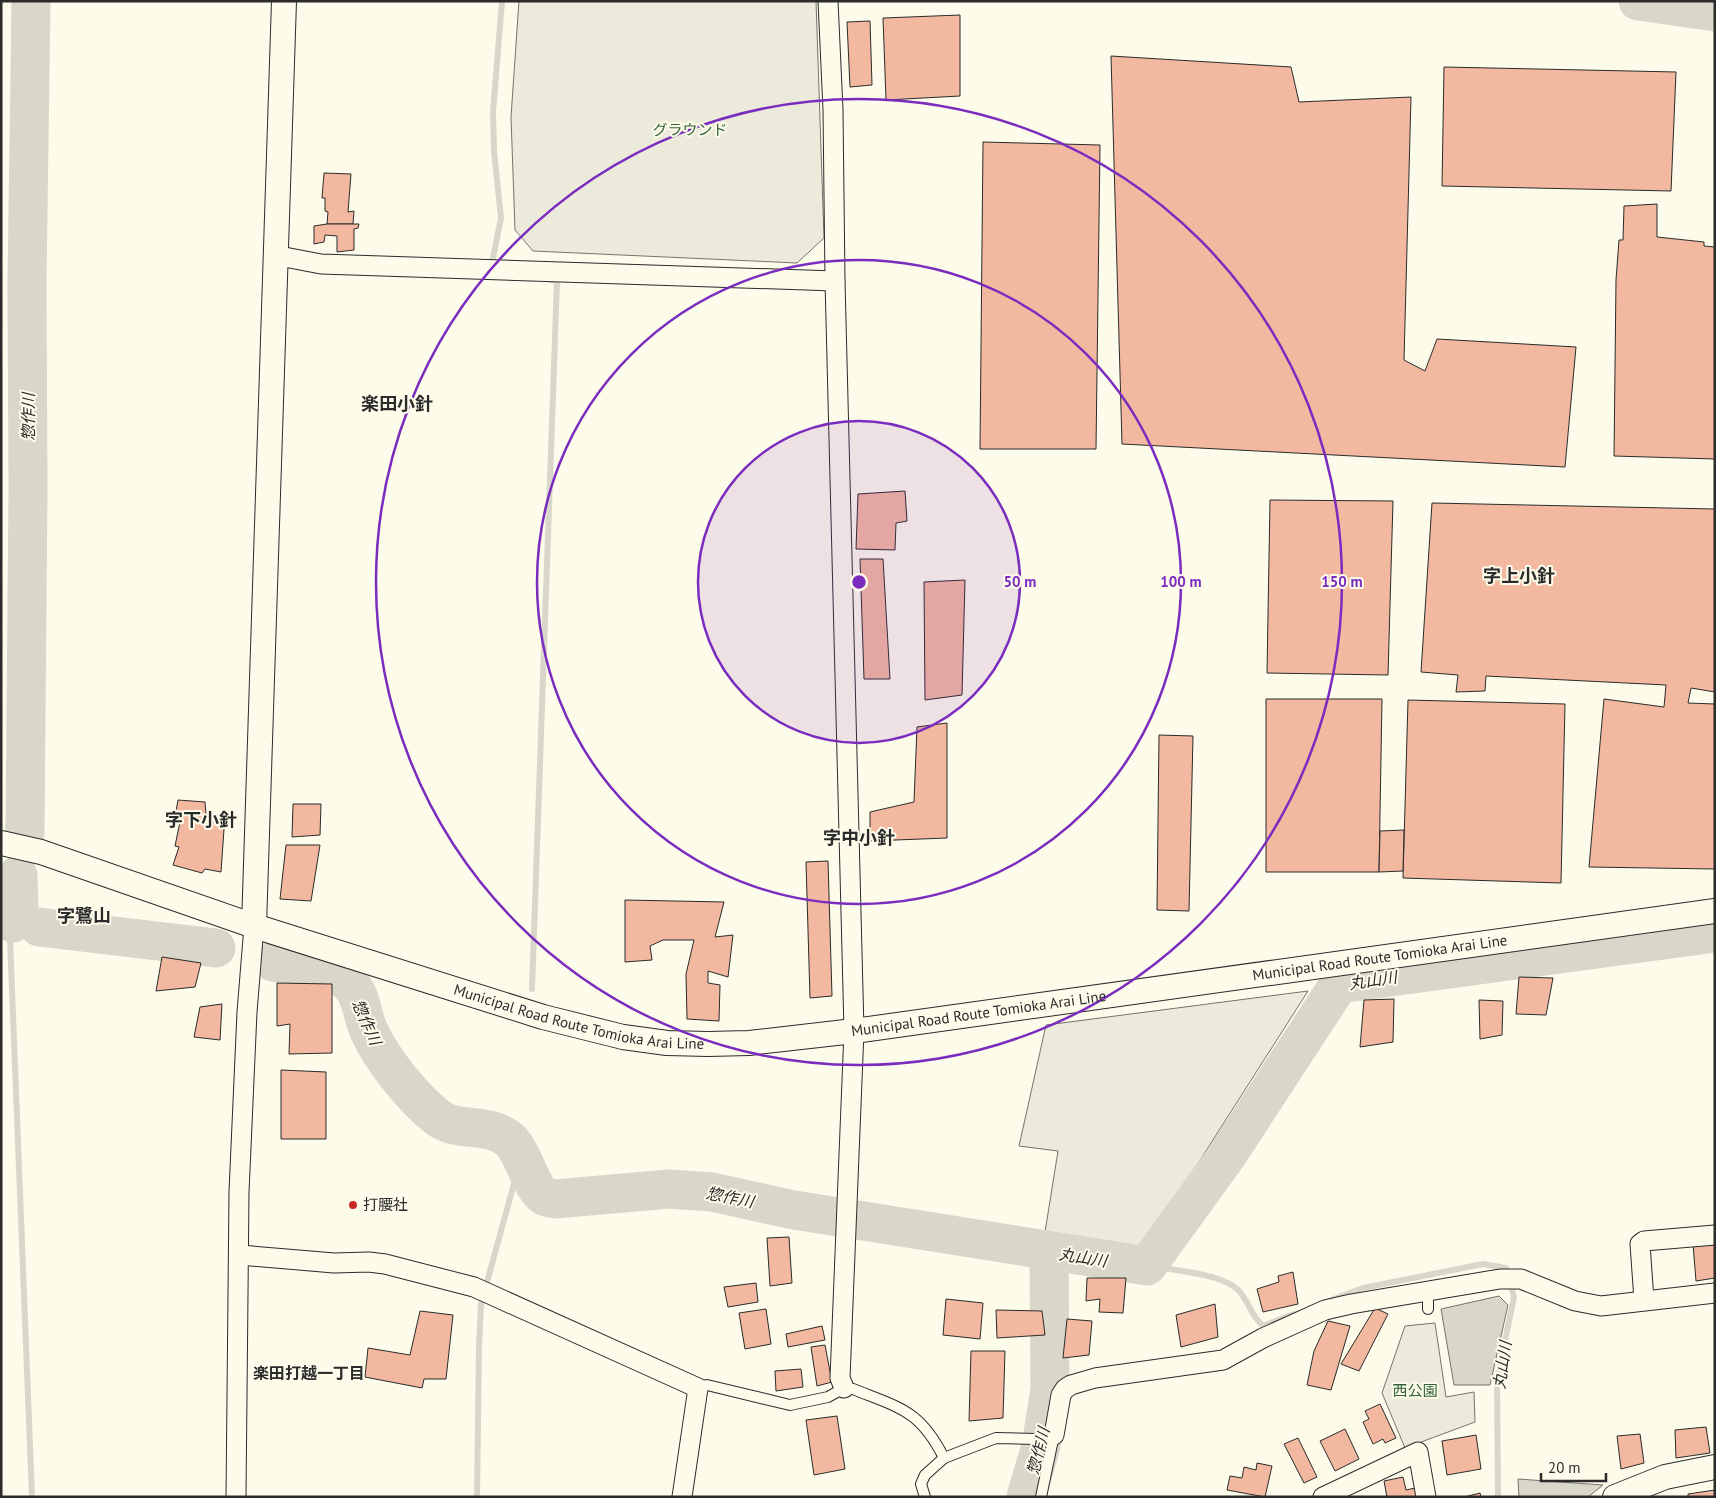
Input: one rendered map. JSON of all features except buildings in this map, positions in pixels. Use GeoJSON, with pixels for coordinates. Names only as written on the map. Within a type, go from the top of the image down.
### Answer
{"type":"FeatureCollection","features":[{"type":"Feature","properties":{"kind":"street"},"geometry":{"type":"LineString","coordinates":[[236,1497],[240,1255],[239,1183],[247,1012],[254,926],[271,430],[274,254],[284,1]]}},
{"type":"Feature","properties":{"kind":"street"},"geometry":{"type":"LineString","coordinates":[[828,1],[834,110],[835,281],[854,1031],[840,1378],[844,1388]]}},
{"type":"Feature","properties":{"kind":"street"},"geometry":{"type":"LineString","coordinates":[[274,254],[321,264],[835,281]]}},
{"type":"Feature","properties":{"kind":"street","name":"Municipal Road Route Tomioka Arai Line"},"geometry":{"type":"LineString","coordinates":[[1,843],[41,852],[94,869],[254,926],[543,1017],[623,1037],[667,1043],[749,1043],[854,1031],[1715,911]]}},
{"type":"Feature","properties":{"kind":"street"},"geometry":{"type":"LineString","coordinates":[[1644,1300],[1640,1244],[1644,1241],[1715,1235]]}},
{"type":"Feature","properties":{"kind":"street"},"geometry":{"type":"LineString","coordinates":[[240,1255],[334,1263],[369,1262],[385,1264],[486,1292],[698,1388],[682,1497]]}},
{"type":"Feature","properties":{"kind":"street"},"geometry":{"type":"LineString","coordinates":[[1045,1437],[1061,1395],[1071,1385],[1095,1378],[1223,1360],[1263,1338],[1325,1310],[1350,1304],[1428,1300],[1500,1279],[1521,1279],[1588,1304],[1601,1306],[1715,1293]]}},
{"type":"Feature","properties":{"kind":"street"},"geometry":{"type":"LineString","coordinates":[[1324,1497],[1418,1452],[1426,1497]]}},
{"type":"Feature","properties":{"kind":"street"},"geometry":{"type":"LineString","coordinates":[[1615,1497],[1665,1477],[1715,1467]]}},
{"type":"Feature","properties":{"kind":"lane"},"geometry":{"type":"LineString","coordinates":[[698,1388],[707,1385],[790,1405],[828,1397],[844,1388],[853,1389],[910,1414],[919,1420],[934,1437],[944,1458]]}},
{"type":"Feature","properties":{"kind":"lane"},"geometry":{"type":"LineString","coordinates":[[925,1497],[921,1484],[925,1475],[944,1458],[996,1438],[1045,1437],[1041,1497]]}},
{"type":"Feature","properties":{"kind":"green space","name":"グラウンド"},"geometry":{"type":"Polygon","coordinates":[[[519,1],[816,1],[824,238],[797,263],[533,251],[515,230],[511,117],[519,1]]]}},
{"type":"Feature","properties":{"kind":"green space","name":"西公園"},"geometry":{"type":"Polygon","coordinates":[[[1435,1323],[1446,1397],[1474,1392],[1475,1422],[1405,1448],[1382,1393],[1405,1326],[1435,1323]]]}},
{"type":"Feature","properties":{"kind":"shaded area"},"geometry":{"type":"Polygon","coordinates":[[[1308,991],[1144,1248],[1045,1232],[1058,1151],[1019,1146],[1046,1025],[1308,991]]]}},
{"type":"Feature","properties":{"kind":"shaded area"},"geometry":{"type":"Polygon","coordinates":[[[1499,1296],[1508,1305],[1490,1385],[1454,1385],[1441,1309],[1499,1296]]]}},
{"type":"Feature","properties":{"kind":"shaded area"},"geometry":{"type":"Polygon","coordinates":[[[1518,1479],[1603,1485],[1588,1497],[1519,1497],[1518,1479]]]}},
{"type":"Feature","properties":{"kind":"waterway","name":"惣作川"},"geometry":{"type":"LineString","coordinates":[[25,833],[28,490],[27,283],[31,1]]}},
{"type":"Feature","properties":{"kind":"waterway"},"geometry":{"type":"LineString","coordinates":[[491,268],[501,218],[494,151],[493,112],[502,1]]}},
{"type":"Feature","properties":{"kind":"waterway"},"geometry":{"type":"LineString","coordinates":[[1638,1],[1715,12]]}},
{"type":"Feature","properties":{"kind":"waterway"},"geometry":{"type":"LineString","coordinates":[[532,989],[557,281],[550,280]]}},
{"type":"Feature","properties":{"kind":"waterway","name":"惣作川"},"geometry":{"type":"LineString","coordinates":[[13,923],[19,908],[18,875]]}},
{"type":"Feature","properties":{"kind":"waterway"},"geometry":{"type":"LineString","coordinates":[[13,923],[10,939],[32,1497]]}},
{"type":"Feature","properties":{"kind":"waterway","name":"惣作川"},"geometry":{"type":"LineString","coordinates":[[39,927],[216,948]]}},
{"type":"Feature","properties":{"kind":"waterway","name":"惣作川"},"geometry":{"type":"LineString","coordinates":[[273,962],[323,970],[342,977],[349,983],[357,993],[367,1025],[382,1054],[418,1100],[445,1122],[493,1131],[511,1141],[520,1154],[535,1186],[544,1196],[555,1199],[669,1189],[712,1192],[794,1210],[1147,1266],[1228,1154],[1339,984],[1715,933]]}},
{"type":"Feature","properties":{"kind":"waterway"},"geometry":{"type":"LineString","coordinates":[[477,1497],[481,1304],[515,1180]]}},
{"type":"Feature","properties":{"kind":"waterway","name":"惣作川"},"geometry":{"type":"LineString","coordinates":[[1026,1497],[1041,1446],[1050,1389],[1049,1252]]}},
{"type":"Feature","properties":{"kind":"waterway","name":"丸山川"},"geometry":{"type":"LineString","coordinates":[[1331,1300],[1363,1288],[1483,1264],[1506,1268],[1514,1297],[1497,1379],[1498,1497]]}},
{"type":"Feature","properties":{"kind":"waterway","name":"丸山川"},"geometry":{"type":"LineString","coordinates":[[1147,1266],[1196,1273],[1231,1285],[1239,1291],[1263,1326],[1294,1314]]}},
{"type":"Feature","properties":{"kind":"place","name":"打腰社"},"geometry":{"type":"Point","coordinates":[353,1205]}},
{"type":"Feature","properties":{"kind":"district","name":"楽田小針"},"geometry":{"type":"Point","coordinates":[397,404]}},
{"type":"Feature","properties":{"kind":"district","name":"字上小針"},"geometry":{"type":"Point","coordinates":[1519,576]}},
{"type":"Feature","properties":{"kind":"district","name":"字下小針"},"geometry":{"type":"Point","coordinates":[201,820]}},
{"type":"Feature","properties":{"kind":"district","name":"字中小針"},"geometry":{"type":"Point","coordinates":[859,838]}},
{"type":"Feature","properties":{"kind":"district","name":"字鷺山"},"geometry":{"type":"Point","coordinates":[84,916]}},
{"type":"Feature","properties":{"kind":"district","name":"楽田打越一丁目"},"geometry":{"type":"Point","coordinates":[309,1373]}}]}
